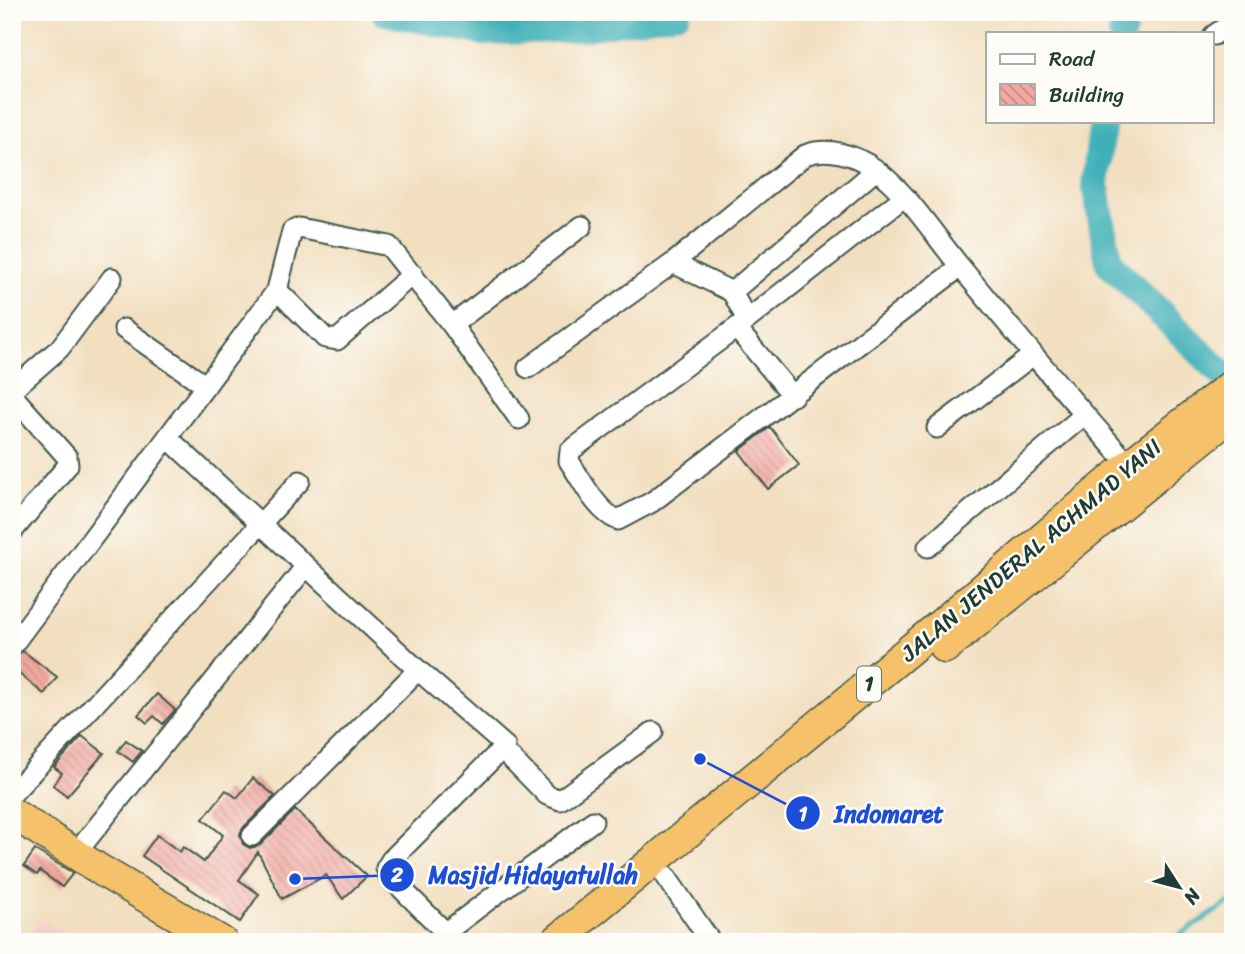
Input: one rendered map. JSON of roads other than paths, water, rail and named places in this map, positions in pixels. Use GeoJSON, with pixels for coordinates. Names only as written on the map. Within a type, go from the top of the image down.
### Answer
{"type":"FeatureCollection","features":[{"type":"Feature","properties":{"kind":"highway","name":"1"},"geometry":{"type":"LineString","coordinates":[[1188,435],[1233,384]]}},
{"type":"Feature","properties":{"kind":"highway","name":"1"},"geometry":{"type":"LineString","coordinates":[[1188,435],[1233,414]]}},
{"type":"Feature","properties":{"kind":"highway","name":"JALAN JENDERAL ACHMAD YANI"},"geometry":{"type":"LineString","coordinates":[[555,942],[1129,465],[1188,435]]}},
{"type":"Feature","properties":{"kind":"highway","name":"JALAN JENDERAL ACHMAD YANI"},"geometry":{"type":"LineString","coordinates":[[582,942],[1188,435]]}},
{"type":"Feature","properties":{"kind":"highway"},"geometry":{"type":"LineString","coordinates":[[12,813],[102,871],[222,942]]}},
{"type":"Feature","properties":{"kind":"street"},"geometry":{"type":"LineString","coordinates":[[1214,34],[1233,22]]}},
{"type":"Feature","properties":{"kind":"street"},"geometry":{"type":"LineString","coordinates":[[528,368],[673,263],[805,155],[816,151],[835,152],[876,170],[904,197],[1033,355],[1129,465]]}},
{"type":"Feature","properties":{"kind":"street"},"geometry":{"type":"LineString","coordinates":[[732,292],[876,170]]}},
{"type":"Feature","properties":{"kind":"street"},"geometry":{"type":"LineString","coordinates":[[904,197],[742,324],[570,452],[569,461],[601,506],[611,517],[621,520],[652,502],[960,267]]}},
{"type":"Feature","properties":{"kind":"street"},"geometry":{"type":"LineString","coordinates":[[452,325],[582,226]]}},
{"type":"Feature","properties":{"kind":"street"},"geometry":{"type":"LineString","coordinates":[[12,646],[277,290],[290,235],[296,228],[389,246],[452,325],[519,419]]}},
{"type":"Feature","properties":{"kind":"street"},"geometry":{"type":"LineString","coordinates":[[673,263],[732,292],[742,324],[793,396]]}},
{"type":"Feature","properties":{"kind":"street"},"geometry":{"type":"LineString","coordinates":[[277,290],[326,338],[337,340],[413,274]]}},
{"type":"Feature","properties":{"kind":"street"},"geometry":{"type":"LineString","coordinates":[[12,532],[68,465],[66,457],[12,392],[60,348],[112,278]]}},
{"type":"Feature","properties":{"kind":"street"},"geometry":{"type":"LineString","coordinates":[[124,329],[206,386]]}},
{"type":"Feature","properties":{"kind":"street"},"geometry":{"type":"LineString","coordinates":[[937,428],[1033,355]]}},
{"type":"Feature","properties":{"kind":"street"},"geometry":{"type":"LineString","coordinates":[[928,547],[1084,415]]}},
{"type":"Feature","properties":{"kind":"street"},"geometry":{"type":"LineString","coordinates":[[168,438],[418,670],[505,746],[386,868],[389,876],[451,937],[593,821]]}},
{"type":"Feature","properties":{"kind":"street"},"geometry":{"type":"LineString","coordinates":[[12,794],[300,481]]}},
{"type":"Feature","properties":{"kind":"street"},"geometry":{"type":"LineString","coordinates":[[76,852],[306,566]]}},
{"type":"Feature","properties":{"kind":"street"},"geometry":{"type":"LineString","coordinates":[[252,835],[418,670]]}},
{"type":"Feature","properties":{"kind":"street"},"geometry":{"type":"LineString","coordinates":[[503,751],[547,795],[560,800],[653,732]]}},
{"type":"Feature","properties":{"kind":"street"},"geometry":{"type":"LineString","coordinates":[[665,875],[711,942]]}},
{"type":"Feature","properties":{"kind":"waterway"},"geometry":{"type":"LineString","coordinates":[[385,12],[483,32],[580,28],[677,12]]}},
{"type":"Feature","properties":{"kind":"waterway"},"geometry":{"type":"LineString","coordinates":[[1122,32],[1128,12]]}},
{"type":"Feature","properties":{"kind":"waterway"},"geometry":{"type":"LineString","coordinates":[[1103,122],[1095,183],[1109,263],[1233,384]]}},
{"type":"Feature","properties":{"kind":"waterway"},"geometry":{"type":"LineString","coordinates":[[1169,942],[1233,900]]}},
{"type":"Feature","properties":{"kind":"place","name":"Indomaret"},"geometry":{"type":"Point","coordinates":[700,759]}},
{"type":"Feature","properties":{"kind":"place","name":"Masjid Hidayatullah"},"geometry":{"type":"Point","coordinates":[295,879]}}]}
